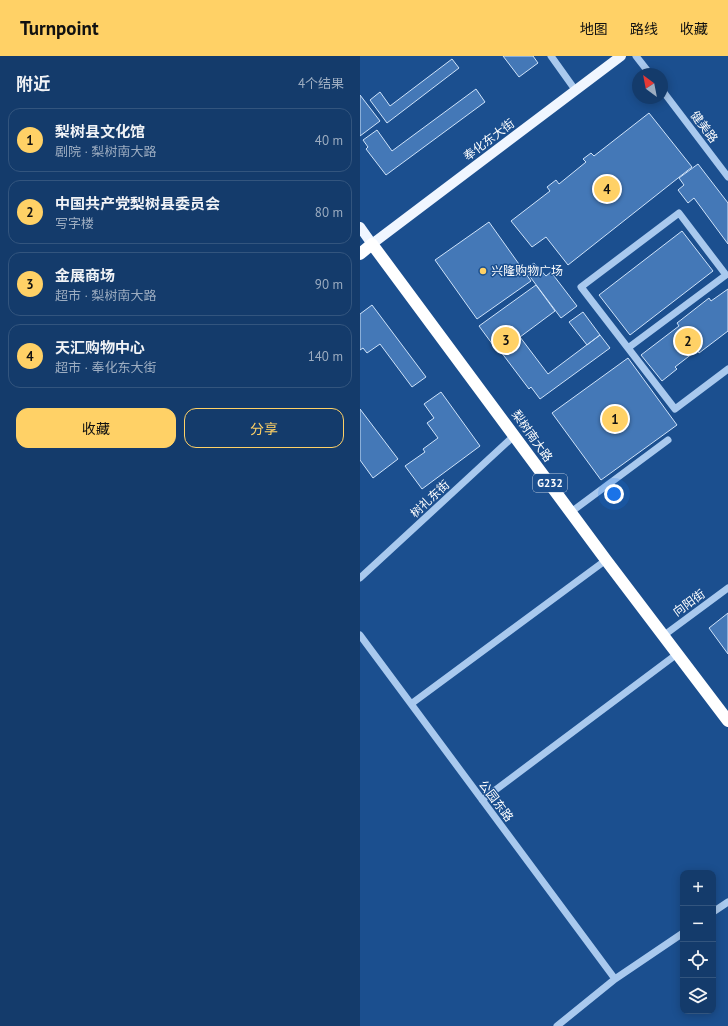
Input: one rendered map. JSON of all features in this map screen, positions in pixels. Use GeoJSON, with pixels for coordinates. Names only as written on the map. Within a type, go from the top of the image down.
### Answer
{"type":"FeatureCollection","features":[{"type":"Feature","properties":{"kind":"highway"},"geometry":{"type":"LineString","coordinates":[[360,254],[372,244]]}},
{"type":"Feature","properties":{"kind":"highway","name":"梨树南大路"},"geometry":{"type":"LineString","coordinates":[[372,244],[515,435],[606,560],[728,721]]}},
{"type":"Feature","properties":{"kind":"main road","name":"奉化东大街"},"geometry":{"type":"LineString","coordinates":[[372,244],[621,56]]}},
{"type":"Feature","properties":{"kind":"main road"},"geometry":{"type":"LineString","coordinates":[[360,227],[372,244]]}},
{"type":"Feature","properties":{"kind":"street"},"geometry":{"type":"LineString","coordinates":[[551,56],[576,90]]}},
{"type":"Feature","properties":{"kind":"street"},"geometry":{"type":"LineString","coordinates":[[636,56],[645,68]]}},
{"type":"Feature","properties":{"kind":"street","name":"健美路"},"geometry":{"type":"LineString","coordinates":[[668,98],[728,177]]}},
{"type":"Feature","properties":{"kind":"street"},"geometry":{"type":"LineString","coordinates":[[628,348],[726,275],[679,213],[581,287],[628,348],[675,409],[728,369]]}},
{"type":"Feature","properties":{"kind":"street","name":"树礼东街"},"geometry":{"type":"LineString","coordinates":[[360,578],[515,435]]}},
{"type":"Feature","properties":{"kind":"street"},"geometry":{"type":"LineString","coordinates":[[571,512],[668,440]]}},
{"type":"Feature","properties":{"kind":"street"},"geometry":{"type":"LineString","coordinates":[[411,704],[606,560]]}},
{"type":"Feature","properties":{"kind":"street","name":"向阳街"},"geometry":{"type":"LineString","coordinates":[[663,636],[728,588]]}},
{"type":"Feature","properties":{"kind":"street","name":"公园东路"},"geometry":{"type":"LineString","coordinates":[[360,635],[615,979]]}},
{"type":"Feature","properties":{"kind":"street"},"geometry":{"type":"LineString","coordinates":[[482,800],[677,654]]}},
{"type":"Feature","properties":{"kind":"street"},"geometry":{"type":"LineString","coordinates":[[716,910],[728,902]]}},
{"type":"Feature","properties":{"kind":"street"},"geometry":{"type":"LineString","coordinates":[[557,1026],[615,979],[680,935]]}},
{"type":"Feature","properties":{"kind":"building"},"geometry":{"type":"Polygon","coordinates":[[[503,56],[533,56],[538,63],[519,77],[503,56]]]}},
{"type":"Feature","properties":{"kind":"building"},"geometry":{"type":"Polygon","coordinates":[[[452,59],[459,68],[387,123],[370,100],[380,92],[390,106],[452,59]]]}},
{"type":"Feature","properties":{"kind":"building"},"geometry":{"type":"Polygon","coordinates":[[[476,89],[485,102],[386,175],[366,149],[368,147],[363,140],[377,130],[392,151],[476,89]]]}},
{"type":"Feature","properties":{"kind":"building"},"geometry":{"type":"Polygon","coordinates":[[[360,95],[380,121],[360,136],[360,95]]]}},
{"type":"Feature","properties":{"kind":"building"},"geometry":{"type":"Polygon","coordinates":[[[649,113],[692,167],[568,265],[546,237],[532,247],[511,221],[550,191],[547,187],[556,180],[559,184],[586,162],[583,159],[591,153],[594,156],[649,113]]]}},
{"type":"Feature","properties":{"kind":"building"},"geometry":{"type":"Polygon","coordinates":[[[698,164],[728,203],[728,244],[694,198],[688,203],[678,190],[684,185],[679,178],[698,164]]]}},
{"type":"Feature","properties":{"kind":"building","name":"兴隆购物广场"},"geometry":{"type":"Polygon","coordinates":[[[489,222],[531,281],[477,319],[435,260],[489,222]]]}},
{"type":"Feature","properties":{"kind":"building"},"geometry":{"type":"Polygon","coordinates":[[[682,231],[713,271],[630,335],[599,295],[682,231]]]}},
{"type":"Feature","properties":{"kind":"building"},"geometry":{"type":"Polygon","coordinates":[[[534,263],[546,276],[551,272],[577,306],[561,318],[525,270],[534,263]]]}},
{"type":"Feature","properties":{"kind":"building"},"geometry":{"type":"Polygon","coordinates":[[[536,285],[555,311],[520,337],[548,374],[600,335],[610,348],[540,399],[531,387],[529,389],[495,344],[493,345],[479,326],[536,285]]]}},
{"type":"Feature","properties":{"kind":"building"},"geometry":{"type":"Polygon","coordinates":[[[728,289],[728,331],[699,353],[697,350],[675,367],[677,369],[662,381],[641,355],[679,326],[677,323],[709,298],[711,301],[728,289]]]}},
{"type":"Feature","properties":{"kind":"building"},"geometry":{"type":"Polygon","coordinates":[[[372,305],[426,377],[412,387],[380,344],[367,353],[363,348],[360,350],[360,314],[372,305]]]}},
{"type":"Feature","properties":{"kind":"building"},"geometry":{"type":"Polygon","coordinates":[[[583,312],[600,335],[587,345],[569,322],[583,312]]]}},
{"type":"Feature","properties":{"kind":"building"},"geometry":{"type":"Polygon","coordinates":[[[628,358],[677,425],[601,480],[552,413],[628,358]]]}},
{"type":"Feature","properties":{"kind":"building"},"geometry":{"type":"Polygon","coordinates":[[[441,392],[480,446],[422,489],[405,466],[425,452],[423,449],[438,438],[427,423],[434,418],[424,404],[441,392]]]}},
{"type":"Feature","properties":{"kind":"building"},"geometry":{"type":"Polygon","coordinates":[[[360,409],[398,459],[373,478],[360,460],[360,409]]]}},
{"type":"Feature","properties":{"kind":"building"},"geometry":{"type":"Polygon","coordinates":[[[728,613],[728,654],[709,628],[728,613]]]}},
{"type":"Feature","properties":{"kind":"place","name":"天汇购物中心"},"geometry":{"type":"Point","coordinates":[607,189]}},
{"type":"Feature","properties":{"kind":"place","name":"兴隆购物广场"},"geometry":{"type":"Point","coordinates":[483,271]}},
{"type":"Feature","properties":{"kind":"place","name":"金展商场"},"geometry":{"type":"Point","coordinates":[506,340]}},
{"type":"Feature","properties":{"kind":"place","name":"中国共产党梨树县委员会"},"geometry":{"type":"Point","coordinates":[688,341]}},
{"type":"Feature","properties":{"kind":"place","name":"梨树县文化馆"},"geometry":{"type":"Point","coordinates":[615,419]}}]}
